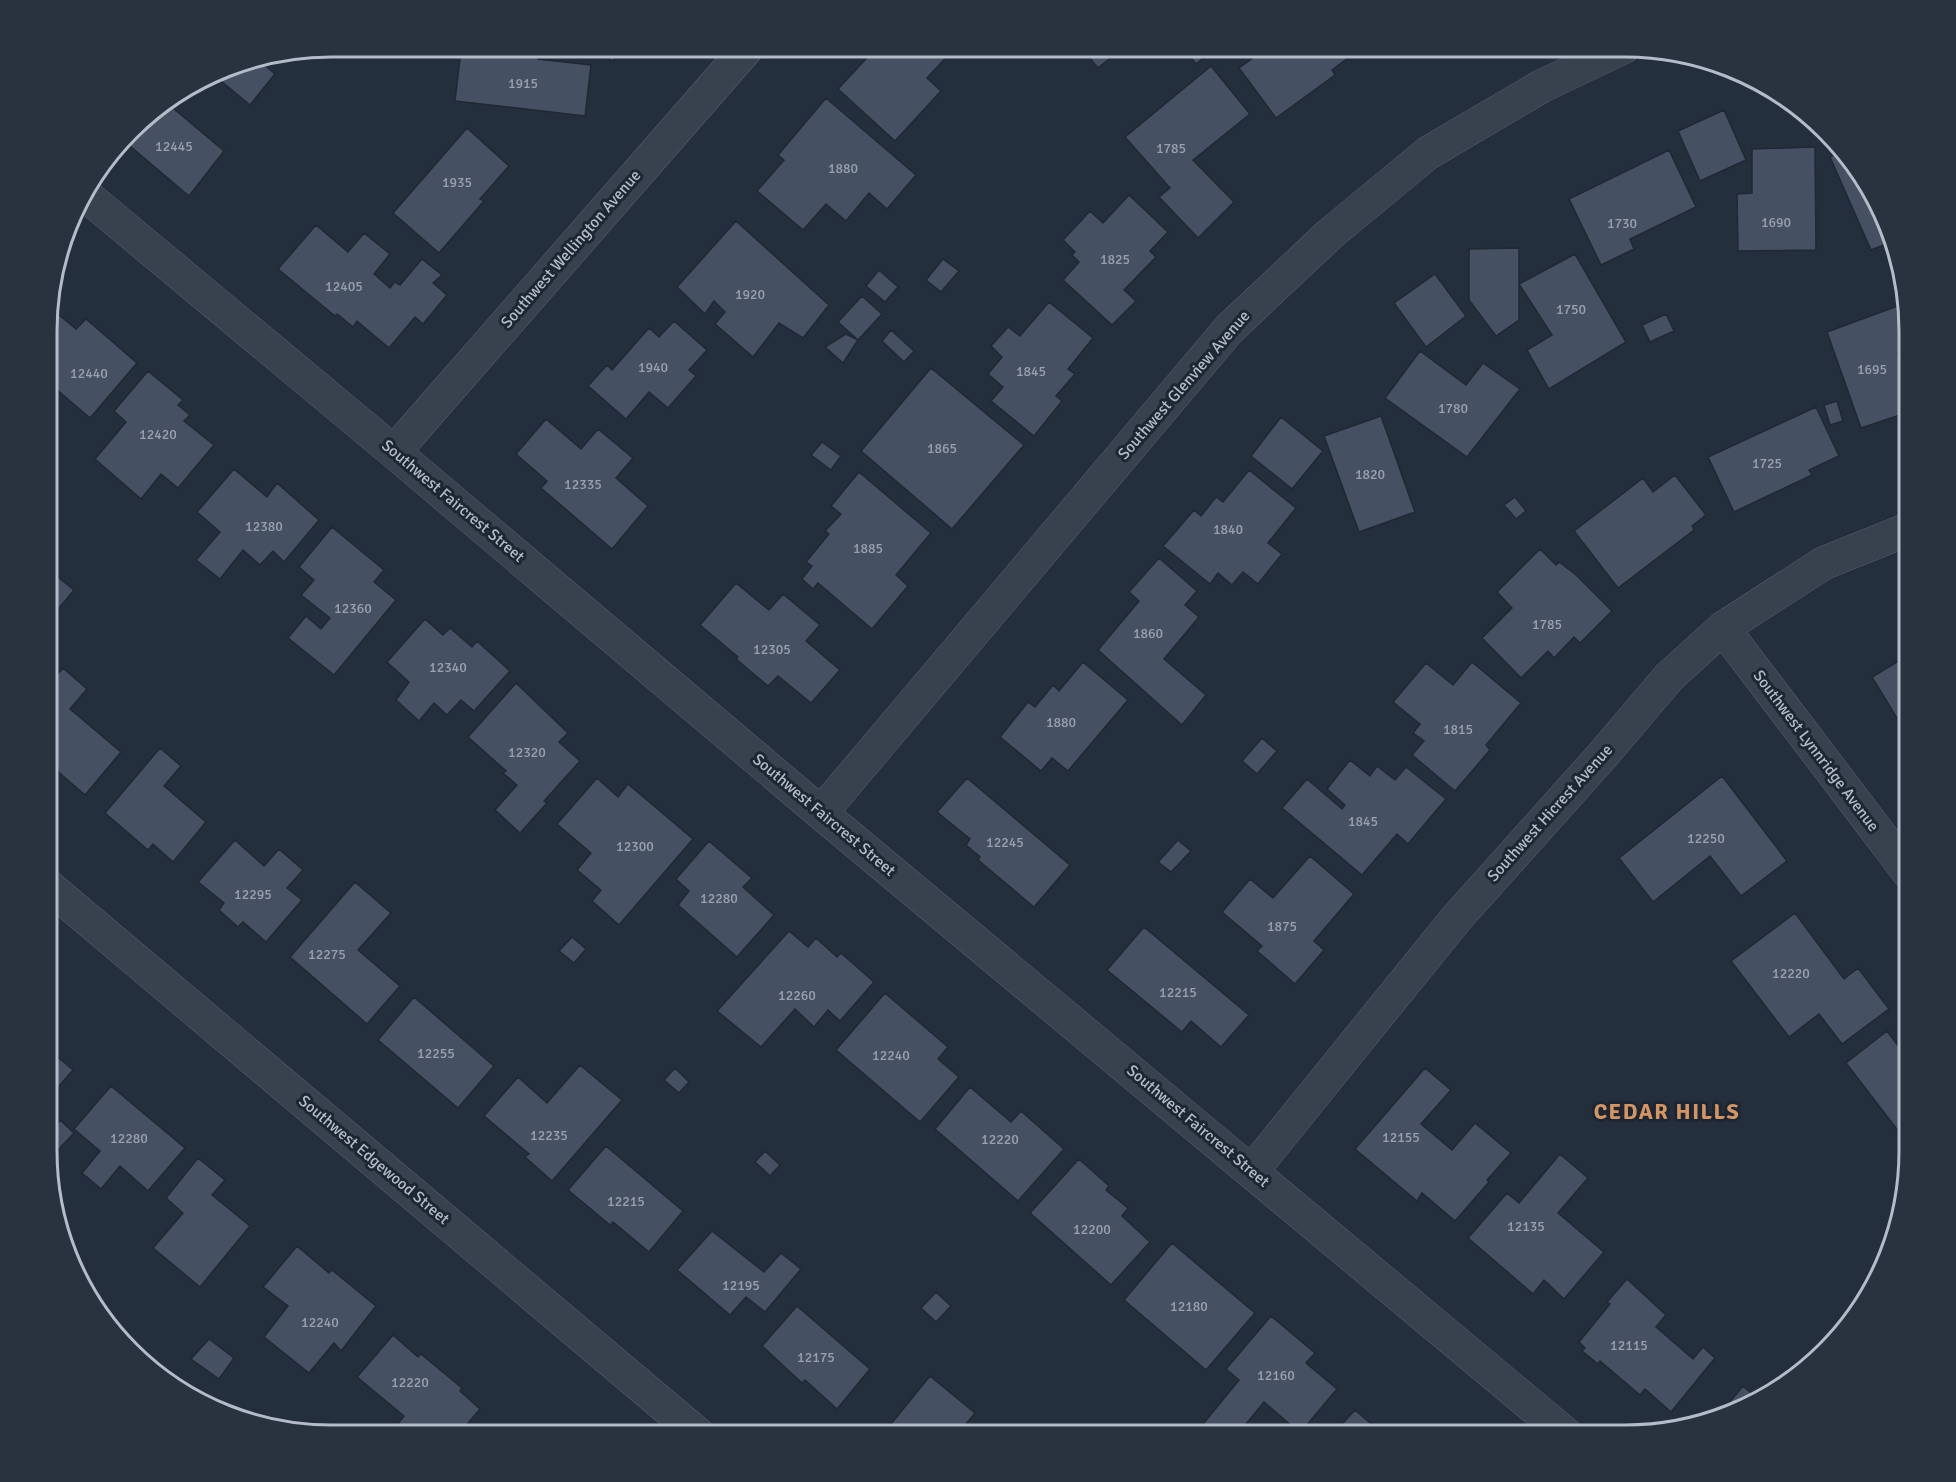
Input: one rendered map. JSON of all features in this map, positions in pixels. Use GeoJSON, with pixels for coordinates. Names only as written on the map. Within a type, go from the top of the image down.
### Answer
{"type":"FeatureCollection","features":[{"type":"Feature","properties":{"kind":"street","name":"Southwest Wellington Avenue"},"geometry":{"type":"LineString","coordinates":[[394,452],[739,57]]}},
{"type":"Feature","properties":{"kind":"street","name":"Southwest Glenview Avenue"},"geometry":{"type":"LineString","coordinates":[[821,813],[1245,313],[1330,234],[1428,153],[1542,86],[1603,57]]}},
{"type":"Feature","properties":{"kind":"street","name":"Southwest Faircrest Street"},"geometry":{"type":"LineString","coordinates":[[91,200],[1554,1425]]}},
{"type":"Feature","properties":{"kind":"street","name":"Southwest Hicrest Avenue"},"geometry":{"type":"LineString","coordinates":[[1252,1171],[1455,920],[1601,757],[1669,677],[1724,628],[1824,563],[1899,533]]}},
{"type":"Feature","properties":{"kind":"street","name":"Southwest Lynnridge Avenue"},"geometry":{"type":"LineString","coordinates":[[1724,628],[1899,860]]}},
{"type":"Feature","properties":{"kind":"street","name":"Southwest Edgewood Street"},"geometry":{"type":"LineString","coordinates":[[57,894],[687,1425]]}},
{"type":"Feature","properties":{"kind":"building"},"geometry":{"type":"Polygon","coordinates":[[[460,57],[538,57],[538,59],[591,65],[585,116],[455,101],[460,57]]]}},
{"type":"Feature","properties":{"kind":"building"},"geometry":{"type":"Polygon","coordinates":[[[868,57],[947,57],[927,78],[941,91],[895,141],[838,89],[868,57]]]}},
{"type":"Feature","properties":{"kind":"building"},"geometry":{"type":"Polygon","coordinates":[[[1089,57],[1111,57],[1098,68],[1089,57]]]}},
{"type":"Feature","properties":{"kind":"building"},"geometry":{"type":"Polygon","coordinates":[[[1190,57],[1204,57],[1196,64],[1190,57]]]}},
{"type":"Feature","properties":{"kind":"building"},"geometry":{"type":"Polygon","coordinates":[[[1254,57],[1350,57],[1332,70],[1335,75],[1276,118],[1239,68],[1254,57]]]}},
{"type":"Feature","properties":{"kind":"building"},"geometry":{"type":"Polygon","coordinates":[[[264,65],[275,74],[250,105],[220,80],[264,65]]]}},
{"type":"Feature","properties":{"kind":"building"},"geometry":{"type":"Polygon","coordinates":[[[1211,66],[1250,114],[1193,160],[1234,202],[1198,238],[1159,197],[1170,188],[1125,137],[1211,66]]]}},
{"type":"Feature","properties":{"kind":"building"},"geometry":{"type":"Polygon","coordinates":[[[826,98],[916,175],[887,209],[869,193],[846,221],[826,204],[803,230],[757,191],[784,160],[778,155],[826,98]]]}},
{"type":"Feature","properties":{"kind":"building"},"geometry":{"type":"Polygon","coordinates":[[[173,108],[224,151],[189,196],[129,145],[173,108]]]}},
{"type":"Feature","properties":{"kind":"building"},"geometry":{"type":"Polygon","coordinates":[[[1724,110],[1746,160],[1700,181],[1678,131],[1724,110]]]}},
{"type":"Feature","properties":{"kind":"building"},"geometry":{"type":"Polygon","coordinates":[[[467,128],[509,166],[480,199],[484,201],[439,253],[393,213],[467,128]]]}},
{"type":"Feature","properties":{"kind":"building"},"geometry":{"type":"Polygon","coordinates":[[[1815,147],[1816,250],[1738,251],[1737,194],[1752,193],[1752,149],[1815,147]]]}},
{"type":"Feature","properties":{"kind":"building"},"geometry":{"type":"Polygon","coordinates":[[[1669,150],[1696,207],[1630,239],[1634,249],[1601,265],[1569,199],[1669,150]]]}},
{"type":"Feature","properties":{"kind":"building"},"geometry":{"type":"Polygon","coordinates":[[[1835,155],[1853,179],[1871,210],[1885,245],[1871,250],[1830,157],[1835,155]]]}},
{"type":"Feature","properties":{"kind":"building"},"geometry":{"type":"Polygon","coordinates":[[[1129,195],[1168,232],[1150,251],[1156,257],[1124,290],[1136,301],[1112,325],[1063,280],[1079,262],[1072,255],[1075,252],[1063,240],[1090,211],[1103,223],[1129,195]]]}},
{"type":"Feature","properties":{"kind":"building"},"geometry":{"type":"Polygon","coordinates":[[[736,221],[829,305],[803,338],[779,323],[753,357],[715,324],[725,312],[714,301],[705,314],[677,287],[736,221]]]}},
{"type":"Feature","properties":{"kind":"building"},"geometry":{"type":"Polygon","coordinates":[[[316,225],[348,252],[364,233],[390,254],[374,274],[390,288],[395,282],[400,285],[422,259],[442,275],[433,283],[447,295],[423,324],[415,317],[389,348],[357,321],[353,327],[337,314],[335,316],[278,269],[316,225]]]}},
{"type":"Feature","properties":{"kind":"building"},"geometry":{"type":"Polygon","coordinates":[[[1519,248],[1519,320],[1496,336],[1469,300],[1469,249],[1519,248]]]}},
{"type":"Feature","properties":{"kind":"building"},"geometry":{"type":"Polygon","coordinates":[[[1575,254],[1626,342],[1549,389],[1527,350],[1552,335],[1519,284],[1575,254]]]}},
{"type":"Feature","properties":{"kind":"building"},"geometry":{"type":"Polygon","coordinates":[[[943,259],[959,271],[941,292],[926,280],[943,259]]]}},
{"type":"Feature","properties":{"kind":"building"},"geometry":{"type":"Polygon","coordinates":[[[879,270],[898,287],[885,302],[866,286],[879,270]]]}},
{"type":"Feature","properties":{"kind":"building"},"geometry":{"type":"Polygon","coordinates":[[[1435,274],[1466,316],[1426,347],[1394,303],[1435,274]]]}},
{"type":"Feature","properties":{"kind":"building"},"geometry":{"type":"Polygon","coordinates":[[[862,296],[882,314],[858,340],[838,322],[862,296]]]}},
{"type":"Feature","properties":{"kind":"building"},"geometry":{"type":"Polygon","coordinates":[[[1049,302],[1093,338],[1068,369],[1075,374],[1056,396],[1062,401],[1034,436],[991,401],[1003,387],[988,374],[1002,357],[991,346],[1008,327],[1020,336],[1049,302]]]}},
{"type":"Feature","properties":{"kind":"building"},"geometry":{"type":"Polygon","coordinates":[[[1898,306],[1899,415],[1861,428],[1827,332],[1898,306]]]}},
{"type":"Feature","properties":{"kind":"building"},"geometry":{"type":"Polygon","coordinates":[[[58,314],[76,329],[86,319],[137,363],[90,418],[57,390],[58,314]]]}},
{"type":"Feature","properties":{"kind":"building"},"geometry":{"type":"Polygon","coordinates":[[[1666,314],[1674,331],[1650,342],[1642,325],[1666,314]]]}},
{"type":"Feature","properties":{"kind":"building"},"geometry":{"type":"Polygon","coordinates":[[[674,321],[707,350],[689,370],[696,376],[668,408],[649,392],[626,419],[588,386],[607,365],[612,370],[649,328],[659,337],[674,321]]]}},
{"type":"Feature","properties":{"kind":"building"},"geometry":{"type":"Polygon","coordinates":[[[891,330],[914,351],[904,362],[882,341],[891,330]]]}},
{"type":"Feature","properties":{"kind":"building"},"geometry":{"type":"Polygon","coordinates":[[[846,334],[858,340],[843,363],[825,347],[846,334]]]}},
{"type":"Feature","properties":{"kind":"building"},"geometry":{"type":"Polygon","coordinates":[[[1420,351],[1466,385],[1483,363],[1520,389],[1467,457],[1385,398],[1420,351]]]}},
{"type":"Feature","properties":{"kind":"building"},"geometry":{"type":"Polygon","coordinates":[[[931,368],[1024,445],[952,529],[861,451],[931,368]]]}},
{"type":"Feature","properties":{"kind":"building"},"geometry":{"type":"Polygon","coordinates":[[[148,371],[183,400],[178,405],[190,415],[184,421],[214,445],[178,488],[161,474],[141,499],[95,459],[126,422],[114,411],[148,371]]]}},
{"type":"Feature","properties":{"kind":"building"},"geometry":{"type":"Polygon","coordinates":[[[1837,401],[1843,421],[1830,425],[1824,405],[1837,401]]]}},
{"type":"Feature","properties":{"kind":"building"},"geometry":{"type":"Polygon","coordinates":[[[1816,407],[1839,456],[1809,470],[1812,475],[1734,512],[1708,457],[1816,407]]]}},
{"type":"Feature","properties":{"kind":"building"},"geometry":{"type":"Polygon","coordinates":[[[1381,416],[1415,512],[1359,532],[1324,436],[1381,416]]]}},
{"type":"Feature","properties":{"kind":"building"},"geometry":{"type":"Polygon","coordinates":[[[1281,417],[1323,451],[1292,489],[1251,456],[1281,417]]]}},
{"type":"Feature","properties":{"kind":"building"},"geometry":{"type":"Polygon","coordinates":[[[546,419],[581,449],[598,429],[633,458],[616,478],[648,506],[612,549],[541,488],[547,481],[516,454],[546,419]]]}},
{"type":"Feature","properties":{"kind":"building"},"geometry":{"type":"Polygon","coordinates":[[[822,442],[841,456],[831,470],[811,455],[822,442]]]}},
{"type":"Feature","properties":{"kind":"building"},"geometry":{"type":"Polygon","coordinates":[[[234,469],[267,497],[277,483],[319,520],[284,562],[273,551],[260,565],[243,550],[220,579],[196,560],[220,532],[197,512],[234,469]]]}},
{"type":"Feature","properties":{"kind":"building"},"geometry":{"type":"Polygon","coordinates":[[[1249,470],[1296,508],[1268,543],[1282,554],[1258,584],[1243,572],[1232,585],[1218,573],[1210,584],[1163,546],[1194,510],[1201,516],[1216,497],[1223,502],[1249,470]]]}},
{"type":"Feature","properties":{"kind":"building"},"geometry":{"type":"Polygon","coordinates":[[[859,472],[931,533],[896,575],[908,586],[872,629],[818,583],[813,589],[802,579],[812,566],[806,562],[829,534],[825,531],[841,514],[831,506],[859,472]]]}},
{"type":"Feature","properties":{"kind":"building"},"geometry":{"type":"Polygon","coordinates":[[[1675,475],[1706,515],[1692,526],[1694,530],[1618,588],[1574,531],[1643,478],[1653,492],[1675,475]]]}},
{"type":"Feature","properties":{"kind":"building"},"geometry":{"type":"Polygon","coordinates":[[[1515,497],[1526,511],[1516,519],[1504,505],[1515,497]]]}},
{"type":"Feature","properties":{"kind":"building"},"geometry":{"type":"Polygon","coordinates":[[[332,527],[384,570],[374,582],[396,600],[334,675],[288,638],[306,616],[321,629],[330,618],[301,595],[314,580],[299,567],[332,527]]]}},
{"type":"Feature","properties":{"kind":"building"},"geometry":{"type":"Polygon","coordinates":[[[1540,549],[1556,565],[1559,562],[1575,574],[1612,611],[1580,643],[1574,637],[1554,658],[1548,651],[1521,678],[1482,638],[1512,608],[1497,592],[1540,549]]]}},
{"type":"Feature","properties":{"kind":"building"},"geometry":{"type":"Polygon","coordinates":[[[1159,558],[1197,591],[1185,605],[1199,617],[1164,659],[1206,695],[1182,725],[1098,650],[1139,601],[1129,592],[1159,558]]]}},
{"type":"Feature","properties":{"kind":"building"},"geometry":{"type":"Polygon","coordinates":[[[57,576],[74,590],[57,611],[57,576]]]}},
{"type":"Feature","properties":{"kind":"building"},"geometry":{"type":"Polygon","coordinates":[[[736,583],[769,610],[783,594],[820,625],[806,641],[840,670],[811,703],[778,676],[768,686],[700,625],[736,583]]]}},
{"type":"Feature","properties":{"kind":"building"},"geometry":{"type":"Polygon","coordinates":[[[425,619],[443,635],[450,628],[472,647],[477,641],[510,671],[474,711],[461,700],[447,715],[434,703],[419,721],[396,700],[409,682],[387,662],[425,619]]]}},
{"type":"Feature","properties":{"kind":"building"},"geometry":{"type":"Polygon","coordinates":[[[1899,661],[1899,722],[1872,677],[1899,661]]]}},
{"type":"Feature","properties":{"kind":"building"},"geometry":{"type":"Polygon","coordinates":[[[1083,662],[1128,700],[1068,771],[1052,758],[1041,771],[1000,737],[1028,702],[1035,707],[1053,685],[1059,691],[1083,662]]]}},
{"type":"Feature","properties":{"kind":"building"},"geometry":{"type":"Polygon","coordinates":[[[1472,662],[1521,703],[1486,745],[1490,750],[1455,791],[1412,755],[1424,741],[1413,733],[1420,724],[1393,702],[1426,663],[1453,685],[1472,662]]]}},
{"type":"Feature","properties":{"kind":"building"},"geometry":{"type":"Polygon","coordinates":[[[63,668],[87,689],[70,709],[121,752],[85,795],[57,771],[57,675],[63,668]]]}},
{"type":"Feature","properties":{"kind":"building"},"geometry":{"type":"Polygon","coordinates":[[[516,683],[568,733],[559,742],[580,761],[544,801],[547,803],[520,833],[495,810],[517,785],[503,773],[506,771],[468,737],[516,683]]]}},
{"type":"Feature","properties":{"kind":"building"},"geometry":{"type":"Polygon","coordinates":[[[1262,738],[1277,751],[1257,774],[1242,761],[1262,738]]]}},
{"type":"Feature","properties":{"kind":"building"},"geometry":{"type":"Polygon","coordinates":[[[160,748],[181,766],[164,786],[206,822],[173,862],[153,844],[148,850],[105,813],[160,748]]]}},
{"type":"Feature","properties":{"kind":"building"},"geometry":{"type":"Polygon","coordinates":[[[1350,760],[1370,776],[1377,766],[1395,780],[1406,767],[1446,799],[1408,844],[1397,834],[1362,875],[1282,808],[1307,779],[1342,809],[1345,805],[1327,789],[1350,760]]]}},
{"type":"Feature","properties":{"kind":"building"},"geometry":{"type":"Polygon","coordinates":[[[1722,776],[1787,861],[1741,896],[1710,856],[1653,902],[1619,858],[1722,776]]]}},
{"type":"Feature","properties":{"kind":"building"},"geometry":{"type":"Polygon","coordinates":[[[597,778],[618,797],[628,784],[693,839],[619,925],[592,901],[601,890],[577,870],[591,853],[557,824],[597,778]]]}},
{"type":"Feature","properties":{"kind":"building"},"geometry":{"type":"Polygon","coordinates":[[[967,778],[1070,865],[1034,907],[978,860],[980,857],[966,845],[970,839],[937,812],[967,778]]]}},
{"type":"Feature","properties":{"kind":"building"},"geometry":{"type":"Polygon","coordinates":[[[235,840],[264,866],[279,849],[303,870],[287,888],[302,900],[266,942],[243,922],[238,927],[219,910],[224,903],[198,882],[235,840]]]}},
{"type":"Feature","properties":{"kind":"building"},"geometry":{"type":"Polygon","coordinates":[[[1178,840],[1191,851],[1171,872],[1158,862],[1178,840]]]}},
{"type":"Feature","properties":{"kind":"building"},"geometry":{"type":"Polygon","coordinates":[[[709,841],[752,878],[743,887],[774,915],[737,957],[678,905],[689,891],[676,879],[709,841]]]}},
{"type":"Feature","properties":{"kind":"building"},"geometry":{"type":"Polygon","coordinates":[[[1310,856],[1354,894],[1314,941],[1324,950],[1295,984],[1257,951],[1262,946],[1222,912],[1250,879],[1273,898],[1310,856]]]}},
{"type":"Feature","properties":{"kind":"building"},"geometry":{"type":"Polygon","coordinates":[[[355,882],[391,913],[358,950],[400,986],[367,1024],[290,957],[355,882]]]}},
{"type":"Feature","properties":{"kind":"building"},"geometry":{"type":"Polygon","coordinates":[[[1795,913],[1844,979],[1858,968],[1889,1009],[1842,1044],[1819,1014],[1789,1037],[1731,961],[1795,913]]]}},
{"type":"Feature","properties":{"kind":"building"},"geometry":{"type":"Polygon","coordinates":[[[1144,927],[1249,1015],[1221,1047],[1191,1021],[1182,1032],[1107,970],[1144,927]]]}},
{"type":"Feature","properties":{"kind":"building"},"geometry":{"type":"Polygon","coordinates":[[[789,931],[808,947],[816,938],[837,957],[841,953],[874,982],[840,1021],[828,1010],[814,1027],[795,1009],[761,1047],[717,1011],[789,931]]]}},
{"type":"Feature","properties":{"kind":"building"},"geometry":{"type":"Polygon","coordinates":[[[572,937],[586,949],[574,963],[559,951],[572,937]]]}},
{"type":"Feature","properties":{"kind":"building"},"geometry":{"type":"Polygon","coordinates":[[[885,993],[948,1047],[938,1059],[959,1077],[920,1122],[836,1050],[885,993]]]}},
{"type":"Feature","properties":{"kind":"building"},"geometry":{"type":"Polygon","coordinates":[[[414,997],[494,1066],[458,1108],[378,1040],[414,997]]]}},
{"type":"Feature","properties":{"kind":"building"},"geometry":{"type":"Polygon","coordinates":[[[1887,1031],[1899,1047],[1899,1132],[1846,1063],[1887,1031]]]}},
{"type":"Feature","properties":{"kind":"building"},"geometry":{"type":"Polygon","coordinates":[[[57,1056],[73,1070],[57,1088],[57,1056]]]}},
{"type":"Feature","properties":{"kind":"building"},"geometry":{"type":"Polygon","coordinates":[[[580,1065],[622,1100],[552,1181],[525,1157],[529,1154],[484,1116],[518,1077],[547,1103],[580,1065]]]}},
{"type":"Feature","properties":{"kind":"building"},"geometry":{"type":"Polygon","coordinates":[[[675,1068],[689,1082],[679,1093],[664,1080],[675,1068]]]}},
{"type":"Feature","properties":{"kind":"building"},"geometry":{"type":"Polygon","coordinates":[[[1425,1068],[1451,1090],[1421,1124],[1452,1150],[1475,1123],[1511,1153],[1455,1221],[1422,1193],[1417,1201],[1355,1149],[1425,1068]]]}},
{"type":"Feature","properties":{"kind":"building"},"geometry":{"type":"Polygon","coordinates":[[[111,1086],[185,1148],[148,1191],[120,1166],[101,1189],[82,1173],[100,1151],[74,1129],[111,1086]]]}},
{"type":"Feature","properties":{"kind":"building"},"geometry":{"type":"Polygon","coordinates":[[[970,1087],[1011,1122],[1021,1111],[1064,1149],[1018,1201],[935,1129],[970,1087]]]}},
{"type":"Feature","properties":{"kind":"building"},"geometry":{"type":"Polygon","coordinates":[[[60,1120],[74,1133],[57,1151],[57,1123],[60,1120]]]}},
{"type":"Feature","properties":{"kind":"building"},"geometry":{"type":"Polygon","coordinates":[[[606,1146],[683,1211],[649,1252],[613,1222],[610,1225],[568,1190],[606,1146]]]}},
{"type":"Feature","properties":{"kind":"building"},"geometry":{"type":"Polygon","coordinates":[[[765,1151],[780,1165],[770,1176],[755,1162],[765,1151]]]}},
{"type":"Feature","properties":{"kind":"building"},"geometry":{"type":"Polygon","coordinates":[[[1560,1154],[1588,1178],[1558,1213],[1604,1252],[1564,1299],[1544,1280],[1533,1294],[1468,1238],[1507,1193],[1519,1203],[1560,1154]]]}},
{"type":"Feature","properties":{"kind":"building"},"geometry":{"type":"Polygon","coordinates":[[[198,1158],[225,1180],[212,1195],[250,1226],[200,1287],[153,1248],[183,1213],[166,1198],[198,1158]]]}},
{"type":"Feature","properties":{"kind":"building"},"geometry":{"type":"Polygon","coordinates":[[[1079,1159],[1109,1186],[1106,1190],[1128,1208],[1122,1216],[1150,1242],[1111,1285],[1030,1213],[1079,1159]]]}},
{"type":"Feature","properties":{"kind":"building"},"geometry":{"type":"Polygon","coordinates":[[[712,1231],[764,1272],[781,1253],[801,1269],[765,1312],[746,1297],[730,1315],[677,1270],[712,1231]]]}},
{"type":"Feature","properties":{"kind":"building"},"geometry":{"type":"Polygon","coordinates":[[[1172,1243],[1255,1313],[1206,1370],[1124,1300],[1172,1243]]]}},
{"type":"Feature","properties":{"kind":"building"},"geometry":{"type":"Polygon","coordinates":[[[297,1246],[329,1273],[332,1270],[376,1306],[341,1351],[334,1343],[309,1373],[264,1337],[288,1306],[263,1287],[297,1246]]]}},
{"type":"Feature","properties":{"kind":"building"},"geometry":{"type":"Polygon","coordinates":[[[1627,1279],[1666,1315],[1656,1327],[1693,1359],[1703,1347],[1715,1358],[1671,1412],[1645,1389],[1640,1395],[1600,1361],[1598,1364],[1582,1351],[1585,1348],[1579,1342],[1610,1304],[1607,1302],[1627,1279]]]}},
{"type":"Feature","properties":{"kind":"building"},"geometry":{"type":"Polygon","coordinates":[[[936,1292],[951,1306],[936,1322],[921,1308],[936,1292]]]}},
{"type":"Feature","properties":{"kind":"building"},"geometry":{"type":"Polygon","coordinates":[[[797,1306],[870,1369],[837,1409],[805,1380],[802,1383],[762,1346],[797,1306]]]}},
{"type":"Feature","properties":{"kind":"building"},"geometry":{"type":"Polygon","coordinates":[[[1271,1316],[1315,1353],[1306,1363],[1337,1389],[1307,1425],[1291,1425],[1264,1402],[1245,1425],[1204,1425],[1239,1380],[1226,1369],[1271,1316]]]}},
{"type":"Feature","properties":{"kind":"building"},"geometry":{"type":"Polygon","coordinates":[[[393,1335],[418,1357],[421,1354],[462,1388],[460,1391],[480,1409],[466,1425],[397,1425],[404,1416],[357,1377],[393,1335]]]}},
{"type":"Feature","properties":{"kind":"building"},"geometry":{"type":"Polygon","coordinates":[[[209,1339],[234,1358],[219,1379],[191,1359],[209,1339]]]}},
{"type":"Feature","properties":{"kind":"building"},"geometry":{"type":"Polygon","coordinates":[[[930,1376],[975,1413],[965,1425],[890,1425],[930,1376]]]}},
{"type":"Feature","properties":{"kind":"building"},"geometry":{"type":"Polygon","coordinates":[[[1743,1386],[1752,1394],[1746,1397],[1727,1405],[1743,1386]]]}},
{"type":"Feature","properties":{"kind":"building"},"geometry":{"type":"Polygon","coordinates":[[[1355,1410],[1372,1425],[1341,1425],[1355,1410]]]}},
{"type":"Feature","properties":{"kind":"district","name":"CEDAR HILLS"},"geometry":{"type":"Point","coordinates":[1667,1111]}}]}
